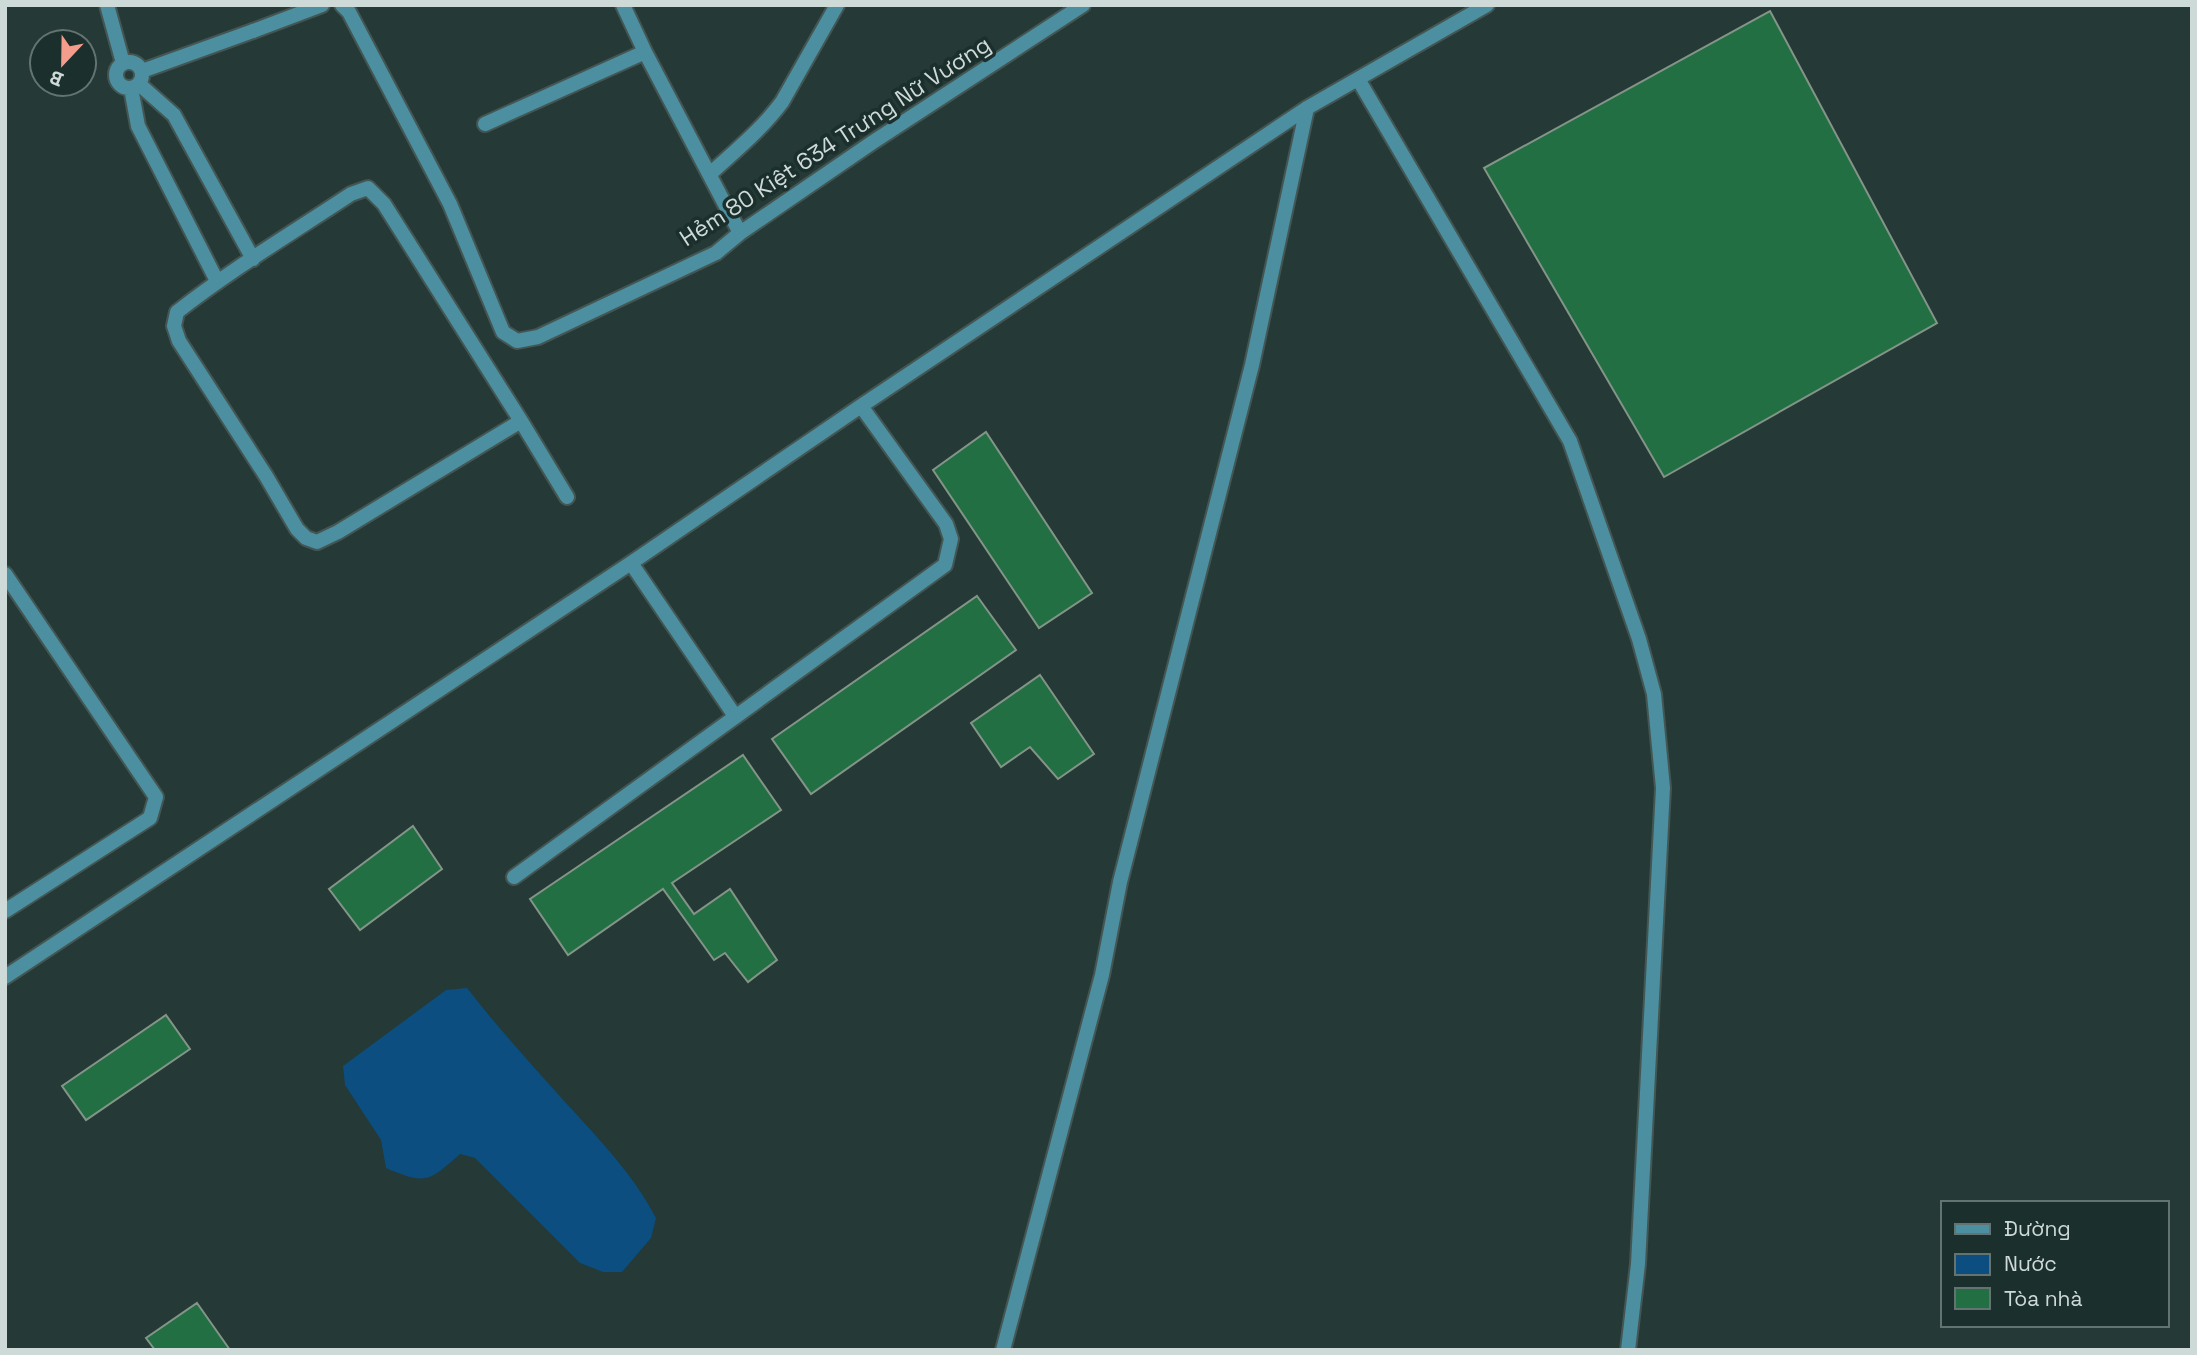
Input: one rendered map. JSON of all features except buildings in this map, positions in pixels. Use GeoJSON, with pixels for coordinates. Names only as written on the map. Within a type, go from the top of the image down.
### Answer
{"type":"FeatureCollection","features":[{"type":"Feature","properties":{"kind":"street"},"geometry":{"type":"LineString","coordinates":[[107,5],[123,62]]}},
{"type":"Feature","properties":{"kind":"street"},"geometry":{"type":"LineString","coordinates":[[123,62],[116,75],[123,87],[253,31],[322,5]]}},
{"type":"Feature","properties":{"kind":"street","name":"Hẻm 80 Kiệt 634 Trưng Nữ Vương"},"geometry":{"type":"LineString","coordinates":[[342,5],[349,12],[450,204],[503,332],[517,341],[538,337],[716,253],[740,233],[873,142],[1083,5]]}},
{"type":"Feature","properties":{"kind":"street"},"geometry":{"type":"LineString","coordinates":[[624,5],[645,52],[740,233]]}},
{"type":"Feature","properties":{"kind":"street"},"geometry":{"type":"LineString","coordinates":[[710,174],[760,129],[776,109],[837,5]]}},
{"type":"Feature","properties":{"kind":"street"},"geometry":{"type":"LineString","coordinates":[[5,978],[631,563],[1307,108],[1487,5]]}},
{"type":"Feature","properties":{"kind":"street"},"geometry":{"type":"LineString","coordinates":[[485,124],[645,52]]}},
{"type":"Feature","properties":{"kind":"street"},"geometry":{"type":"LineString","coordinates":[[123,62],[138,64],[138,126],[217,281]]}},
{"type":"Feature","properties":{"kind":"street"},"geometry":{"type":"LineString","coordinates":[[1358,79],[1570,440],[1639,639],[1654,694],[1663,788],[1638,1264],[1628,1350]]}},
{"type":"Feature","properties":{"kind":"street"},"geometry":{"type":"LineString","coordinates":[[137,81],[174,115],[253,259]]}},
{"type":"Feature","properties":{"kind":"street"},"geometry":{"type":"LineString","coordinates":[[1003,1350],[1102,975],[1120,882],[1252,365],[1307,108]]}},
{"type":"Feature","properties":{"kind":"street"},"geometry":{"type":"LineString","coordinates":[[521,421],[338,532],[317,542],[306,538],[297,529],[179,341],[174,326],[177,312],[217,281],[351,194],[368,188],[384,204],[521,421],[567,497]]}},
{"type":"Feature","properties":{"kind":"street"},"geometry":{"type":"LineString","coordinates":[[514,877],[945,565],[951,539],[946,524],[861,406]]}},
{"type":"Feature","properties":{"kind":"street"},"geometry":{"type":"LineString","coordinates":[[631,563],[735,716]]}},
{"type":"Feature","properties":{"kind":"street"},"geometry":{"type":"LineString","coordinates":[[5,575],[156,797],[150,818],[5,911]]}},
{"type":"Feature","properties":{"kind":"water"},"geometry":{"type":"Polygon","coordinates":[[[467,988],[615,1158],[656,1218],[651,1238],[622,1272],[603,1272],[580,1263],[475,1158],[460,1154],[441,1170],[426,1178],[410,1177],[386,1168],[381,1140],[345,1085],[343,1066],[446,990],[467,988]]]}}]}
